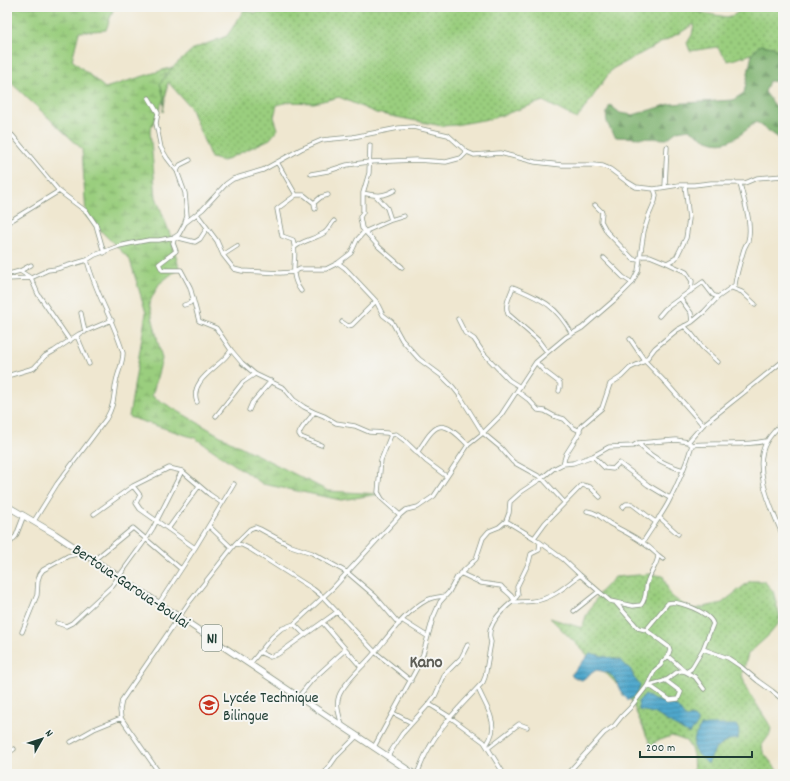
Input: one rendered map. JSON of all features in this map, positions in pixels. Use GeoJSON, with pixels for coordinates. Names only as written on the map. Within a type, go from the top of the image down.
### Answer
{"type":"FeatureCollection","features":[{"type":"Feature","properties":{"kind":"highway","name":"Bertoua-Garoua-Boulai"},"geometry":{"type":"LineString","coordinates":[[7,506],[83,552],[414,774]]}},
{"type":"Feature","properties":{"kind":"street"},"geometry":{"type":"LineString","coordinates":[[32,265],[20,271],[9,274],[7,279],[31,278],[48,270],[87,260],[95,255],[133,242],[160,240],[179,234],[188,216],[185,193],[177,171],[166,158],[161,148],[156,123],[158,113],[148,98]]}},
{"type":"Feature","properties":{"kind":"street"},"geometry":{"type":"LineString","coordinates":[[185,223],[197,214],[226,184],[233,179],[262,170],[301,149],[322,140],[400,128],[413,127],[448,135],[466,152],[474,155],[500,153],[535,162],[562,165],[593,164],[603,166],[610,169],[636,187],[654,188],[711,183],[745,183],[757,178],[783,176]]}},
{"type":"Feature","properties":{"kind":"street"},"geometry":{"type":"LineString","coordinates":[[7,132],[13,136],[59,191],[87,212],[94,221],[104,252]]}},
{"type":"Feature","properties":{"kind":"street"},"geometry":{"type":"LineString","coordinates":[[370,145],[368,173],[363,193],[363,212],[360,217],[364,232],[402,267]]}},
{"type":"Feature","properties":{"kind":"street"},"geometry":{"type":"LineString","coordinates":[[665,186],[667,147]]}},
{"type":"Feature","properties":{"kind":"street"},"geometry":{"type":"LineString","coordinates":[[311,174],[328,171],[347,165],[369,162],[416,160],[446,162],[461,158],[466,152]]}},
{"type":"Feature","properties":{"kind":"street"},"geometry":{"type":"LineString","coordinates":[[177,171],[180,165],[190,160]]}},
{"type":"Feature","properties":{"kind":"street"},"geometry":{"type":"LineString","coordinates":[[277,162],[296,195]]}},
{"type":"Feature","properties":{"kind":"street"},"geometry":{"type":"LineString","coordinates":[[563,464],[566,454],[580,431],[581,426],[602,408],[610,384],[621,377],[630,368],[645,361],[655,348],[677,330],[692,322],[718,297],[735,285],[744,248],[748,241],[749,232],[747,212],[740,183]]}},
{"type":"Feature","properties":{"kind":"street"},"geometry":{"type":"LineString","coordinates":[[667,262],[676,258],[686,238],[689,219],[685,185]]}},
{"type":"Feature","properties":{"kind":"street"},"geometry":{"type":"LineString","coordinates":[[250,664],[272,637],[281,629],[294,624],[348,573],[406,510],[418,507],[434,496],[468,445],[483,433],[501,415],[536,362],[566,337],[582,328],[632,283],[638,271],[644,230],[655,201],[656,195],[654,188]]}},
{"type":"Feature","properties":{"kind":"street"},"geometry":{"type":"LineString","coordinates":[[363,193],[376,196],[388,194],[394,190]]}},
{"type":"Feature","properties":{"kind":"street"},"geometry":{"type":"LineString","coordinates":[[7,223],[59,191]]}},
{"type":"Feature","properties":{"kind":"street"},"geometry":{"type":"LineString","coordinates":[[301,291],[296,284],[294,272],[296,248],[293,240],[282,236],[277,209],[296,195],[304,196],[314,203],[315,209]]}},
{"type":"Feature","properties":{"kind":"street"},"geometry":{"type":"LineString","coordinates":[[314,203],[321,197],[328,195]]}},
{"type":"Feature","properties":{"kind":"street"},"geometry":{"type":"LineString","coordinates":[[376,196],[387,208],[390,220]]}},
{"type":"Feature","properties":{"kind":"street"},"geometry":{"type":"LineString","coordinates":[[595,205],[602,212],[601,221],[607,232],[633,259],[638,260],[641,256],[650,256],[667,262],[686,272],[692,281],[691,291]]}},
{"type":"Feature","properties":{"kind":"street"},"geometry":{"type":"LineString","coordinates":[[197,214],[217,241],[223,255],[234,269],[242,271],[294,272],[300,269],[326,269],[338,263],[351,252],[357,240],[364,232],[390,220],[404,216]]}},
{"type":"Feature","properties":{"kind":"street"},"geometry":{"type":"LineString","coordinates":[[296,248],[300,243],[307,242],[324,233],[334,221]]}},
{"type":"Feature","properties":{"kind":"street"},"geometry":{"type":"LineString","coordinates":[[175,236],[195,242],[200,239],[207,228]]}},
{"type":"Feature","properties":{"kind":"street"},"geometry":{"type":"LineString","coordinates":[[175,236],[173,243],[176,251],[159,264],[162,270],[181,270],[190,287],[192,300],[199,321],[216,328],[242,363],[255,374],[284,388],[294,400],[304,407],[336,423],[355,426],[369,432],[387,433],[391,435],[396,434],[446,476]]}},
{"type":"Feature","properties":{"kind":"street"},"geometry":{"type":"LineString","coordinates":[[223,255],[237,246]]}},
{"type":"Feature","properties":{"kind":"street"},"geometry":{"type":"LineString","coordinates":[[604,258],[623,277],[632,283]]}},
{"type":"Feature","properties":{"kind":"street"},"geometry":{"type":"LineString","coordinates":[[34,521],[57,484],[112,409],[123,353],[112,320],[95,287],[87,260]]}},
{"type":"Feature","properties":{"kind":"street"},"geometry":{"type":"LineString","coordinates":[[338,263],[345,268],[376,300],[383,315],[392,322],[402,340],[419,359],[442,376],[460,396],[483,433],[513,462],[542,478],[564,502]]}},
{"type":"Feature","properties":{"kind":"street"},"geometry":{"type":"LineString","coordinates":[[20,271],[31,278],[38,291],[38,294],[70,341]]}},
{"type":"Feature","properties":{"kind":"street"},"geometry":{"type":"LineString","coordinates":[[659,316],[680,298],[703,282],[713,295],[718,297]]}},
{"type":"Feature","properties":{"kind":"street"},"geometry":{"type":"LineString","coordinates":[[547,352],[538,340],[508,314],[506,306],[513,287],[542,300],[552,307],[564,320],[572,334]]}},
{"type":"Feature","properties":{"kind":"street"},"geometry":{"type":"LineString","coordinates":[[732,288],[742,292],[755,304]]}},
{"type":"Feature","properties":{"kind":"street"},"geometry":{"type":"LineString","coordinates":[[680,298],[691,313],[692,322]]}},
{"type":"Feature","properties":{"kind":"street"},"geometry":{"type":"LineString","coordinates":[[184,305],[190,303],[192,300]]}},
{"type":"Feature","properties":{"kind":"street"},"geometry":{"type":"LineString","coordinates":[[342,322],[348,326],[352,325],[376,300]]}},
{"type":"Feature","properties":{"kind":"street"},"geometry":{"type":"LineString","coordinates":[[81,313],[85,332]]}},
{"type":"Feature","properties":{"kind":"street"},"geometry":{"type":"LineString","coordinates":[[458,319],[465,332],[474,339],[484,354],[538,410],[545,411],[564,419],[572,427],[580,431]]}},
{"type":"Feature","properties":{"kind":"street"},"geometry":{"type":"LineString","coordinates":[[7,376],[34,368],[45,356],[77,336],[112,320]]}},
{"type":"Feature","properties":{"kind":"street"},"geometry":{"type":"LineString","coordinates":[[684,326],[702,347],[718,362]]}},
{"type":"Feature","properties":{"kind":"street"},"geometry":{"type":"LineString","coordinates":[[77,336],[90,364]]}},
{"type":"Feature","properties":{"kind":"street"},"geometry":{"type":"LineString","coordinates":[[630,339],[645,361],[703,425]]}},
{"type":"Feature","properties":{"kind":"street"},"geometry":{"type":"LineString","coordinates":[[197,402],[195,398],[196,392],[203,379],[228,355],[231,350]]}},
{"type":"Feature","properties":{"kind":"street"},"geometry":{"type":"LineString","coordinates":[[688,442],[703,425],[783,361]]}},
{"type":"Feature","properties":{"kind":"street"},"geometry":{"type":"LineString","coordinates":[[536,362],[543,370],[560,383],[559,391]]}},
{"type":"Feature","properties":{"kind":"street"},"geometry":{"type":"LineString","coordinates":[[216,416],[243,382],[255,374]]}},
{"type":"Feature","properties":{"kind":"street"},"geometry":{"type":"LineString","coordinates":[[249,410],[252,403],[271,381]]}},
{"type":"Feature","properties":{"kind":"street"},"geometry":{"type":"LineString","coordinates":[[314,412],[300,430],[299,434],[301,437],[321,444]]}},
{"type":"Feature","properties":{"kind":"street"},"geometry":{"type":"LineString","coordinates":[[783,422],[766,441],[761,457],[762,476],[783,536]]}},
{"type":"Feature","properties":{"kind":"street"},"geometry":{"type":"LineString","coordinates":[[417,453],[430,433],[438,426],[444,426],[452,429],[468,445]]}},
{"type":"Feature","properties":{"kind":"street"},"geometry":{"type":"LineString","coordinates":[[391,435],[381,460],[378,492],[382,499],[400,516]]}},
{"type":"Feature","properties":{"kind":"street"},"geometry":{"type":"LineString","coordinates":[[374,747],[411,680],[423,654],[438,606],[460,574],[476,558],[483,538],[486,534],[499,527],[506,521],[509,513],[510,502],[520,492],[553,469],[563,464],[573,463],[593,456],[609,447],[633,446],[638,443],[676,440],[688,442],[692,445],[739,445],[766,441]]}},
{"type":"Feature","properties":{"kind":"street"},"geometry":{"type":"LineString","coordinates":[[638,443],[644,450],[662,462],[671,467],[683,470]]}},
{"type":"Feature","properties":{"kind":"street"},"geometry":{"type":"LineString","coordinates":[[642,542],[676,488],[688,460],[692,445]]}},
{"type":"Feature","properties":{"kind":"street"},"geometry":{"type":"LineString","coordinates":[[593,456],[605,468],[613,469],[619,464],[648,486],[670,497]]}},
{"type":"Feature","properties":{"kind":"street"},"geometry":{"type":"LineString","coordinates":[[94,514],[133,486],[169,468],[182,471],[222,503]]}},
{"type":"Feature","properties":{"kind":"street"},"geometry":{"type":"LineString","coordinates":[[57,624],[66,626],[72,623],[112,586],[146,539],[157,521],[182,471]]}},
{"type":"Feature","properties":{"kind":"street"},"geometry":{"type":"LineString","coordinates":[[159,603],[182,569],[234,484]]}},
{"type":"Feature","properties":{"kind":"street"},"geometry":{"type":"LineString","coordinates":[[534,538],[564,502],[582,485],[590,488],[600,496]]}},
{"type":"Feature","properties":{"kind":"street"},"geometry":{"type":"LineString","coordinates":[[133,486],[140,497],[136,505],[195,548]]}},
{"type":"Feature","properties":{"kind":"street"},"geometry":{"type":"LineString","coordinates":[[168,529],[199,486]]}},
{"type":"Feature","properties":{"kind":"street"},"geometry":{"type":"LineString","coordinates":[[623,507],[626,504],[632,504],[654,521],[657,519],[678,534]]}},
{"type":"Feature","properties":{"kind":"street"},"geometry":{"type":"LineString","coordinates":[[587,511],[596,513],[642,542],[663,559]]}},
{"type":"Feature","properties":{"kind":"street"},"geometry":{"type":"LineString","coordinates":[[7,546],[16,536],[24,515]]}},
{"type":"Feature","properties":{"kind":"street"},"geometry":{"type":"LineString","coordinates":[[506,521],[534,538],[563,559],[598,592],[610,601],[616,603],[633,606],[641,605],[646,596],[647,582],[658,559],[658,555]]}},
{"type":"Feature","properties":{"kind":"street"},"geometry":{"type":"LineString","coordinates":[[208,526],[234,546],[242,545],[250,549],[306,583],[323,597],[375,652],[411,680]]}},
{"type":"Feature","properties":{"kind":"street"},"geometry":{"type":"LineString","coordinates":[[160,774],[121,718],[120,710],[122,700],[188,604],[234,546],[250,529],[255,527],[277,537],[291,546],[312,553],[348,573],[375,596],[401,622],[428,636]]}},
{"type":"Feature","properties":{"kind":"street"},"geometry":{"type":"LineString","coordinates":[[94,560],[131,528],[136,529],[182,569]]}},
{"type":"Feature","properties":{"kind":"street"},"geometry":{"type":"LineString","coordinates":[[460,574],[481,583],[501,586],[504,590],[511,594],[514,600],[518,595],[518,587],[531,554],[539,550],[540,543]]}},
{"type":"Feature","properties":{"kind":"street"},"geometry":{"type":"LineString","coordinates":[[22,632],[37,595],[40,574],[43,570],[68,556],[83,552]]}},
{"type":"Feature","properties":{"kind":"street"},"geometry":{"type":"LineString","coordinates":[[417,774],[429,748],[450,717],[483,682],[491,642],[489,637],[491,628],[502,612],[512,602],[535,601],[550,596],[562,590],[580,575]]}},
{"type":"Feature","properties":{"kind":"street"},"geometry":{"type":"LineString","coordinates":[[574,611],[598,592]]}},
{"type":"Feature","properties":{"kind":"street"},"geometry":{"type":"LineString","coordinates":[[342,726],[337,702],[339,694],[401,622],[426,600],[434,597],[445,596]]}},
{"type":"Feature","properties":{"kind":"street"},"geometry":{"type":"LineString","coordinates":[[646,630],[668,603],[674,602],[696,610],[712,621],[713,624],[704,649],[691,669],[686,672]]}},
{"type":"Feature","properties":{"kind":"street"},"geometry":{"type":"LineString","coordinates":[[567,774],[604,733],[614,726],[647,686],[655,670],[668,656],[670,650],[669,646],[646,630],[638,628],[616,603]]}},
{"type":"Feature","properties":{"kind":"street"},"geometry":{"type":"LineString","coordinates":[[259,652],[270,657],[274,656],[337,612]]}},
{"type":"Feature","properties":{"kind":"street"},"geometry":{"type":"LineString","coordinates":[[322,623],[361,668]]}},
{"type":"Feature","properties":{"kind":"street"},"geometry":{"type":"LineString","coordinates":[[294,624],[305,635]]}},
{"type":"Feature","properties":{"kind":"street"},"geometry":{"type":"LineString","coordinates":[[388,756],[398,739],[435,696],[445,674],[461,658],[468,644]]}},
{"type":"Feature","properties":{"kind":"street"},"geometry":{"type":"LineString","coordinates":[[704,649],[728,658],[783,700]]}},
{"type":"Feature","properties":{"kind":"street"},"geometry":{"type":"LineString","coordinates":[[298,696],[312,680],[345,650]]}},
{"type":"Feature","properties":{"kind":"street"},"geometry":{"type":"LineString","coordinates":[[668,656],[675,660],[686,672]]}},
{"type":"Feature","properties":{"kind":"street"},"geometry":{"type":"LineString","coordinates":[[647,686],[667,680],[677,672],[683,670],[695,677],[704,689]]}},
{"type":"Feature","properties":{"kind":"street"},"geometry":{"type":"LineString","coordinates":[[647,686],[653,688],[670,700],[678,699],[681,692],[665,680]]}},
{"type":"Feature","properties":{"kind":"street"},"geometry":{"type":"LineString","coordinates":[[478,688],[492,719],[492,734],[487,746]]}},
{"type":"Feature","properties":{"kind":"street"},"geometry":{"type":"LineString","coordinates":[[429,704],[450,717],[487,746],[504,774]]}},
{"type":"Feature","properties":{"kind":"street"},"geometry":{"type":"LineString","coordinates":[[393,713],[412,722]]}},
{"type":"Feature","properties":{"kind":"street"},"geometry":{"type":"LineString","coordinates":[[71,742],[94,729],[121,718]]}},
{"type":"Feature","properties":{"kind":"street"},"geometry":{"type":"LineString","coordinates":[[487,746],[519,724],[527,727]]}},
{"type":"Feature","properties":{"kind":"street"},"geometry":{"type":"LineString","coordinates":[[324,774],[336,757],[357,736]]}},
{"type":"Feature","properties":{"kind":"street"},"geometry":{"type":"LineString","coordinates":[[7,754],[14,749]]}},
{"type":"Feature","properties":{"kind":"green space"},"geometry":{"type":"Polygon","coordinates":[[[7,7],[114,7],[106,30],[79,32],[72,60],[105,88],[173,67],[160,83],[164,98],[150,131],[156,197],[171,237],[179,268],[159,284],[149,303],[162,359],[152,396],[224,438],[328,491],[380,494],[341,500],[263,484],[195,438],[129,417],[146,313],[130,260],[86,216],[82,149],[7,79],[7,7]]]}},
{"type":"Feature","properties":{"kind":"green space"},"geometry":{"type":"Polygon","coordinates":[[[266,7],[691,7],[698,12],[727,17],[734,15],[745,7],[783,7],[783,55],[773,47],[761,45],[752,54],[728,61],[717,47],[690,51],[687,43],[692,35],[694,24],[612,69],[577,119],[543,101],[494,118],[442,126],[376,113],[339,97],[314,103],[289,102],[277,105],[274,117],[278,129],[270,139],[223,161],[211,158],[190,107],[168,82],[163,112],[164,98],[160,83],[173,67],[193,49],[227,36],[244,10],[257,13],[266,7]]]}},
{"type":"Feature","properties":{"kind":"green space"},"geometry":{"type":"Polygon","coordinates":[[[760,45],[773,47],[783,55],[783,82],[769,81],[765,92],[783,116],[783,141],[756,122],[730,141],[718,143],[705,139],[689,129],[677,131],[667,139],[616,137],[610,129],[606,118],[610,105],[620,113],[633,115],[670,104],[733,100],[744,93],[752,54],[760,45]]]}},
{"type":"Feature","properties":{"kind":"green space"},"geometry":{"type":"Polygon","coordinates":[[[650,574],[663,576],[670,595],[682,604],[695,609],[722,603],[750,581],[764,581],[773,591],[780,617],[778,624],[769,635],[748,654],[742,675],[746,688],[771,727],[770,734],[762,745],[763,752],[780,774],[694,774],[693,754],[686,741],[672,736],[656,741],[652,748],[629,696],[550,618],[582,628],[586,616],[600,592],[615,577],[650,574]]]}},
{"type":"Feature","properties":{"kind":"water"},"geometry":{"type":"Polygon","coordinates":[[[590,653],[620,660],[631,670],[634,678],[640,685],[637,693],[628,700],[623,695],[613,677],[604,672],[596,670],[582,680],[571,675],[590,653]]]}},
{"type":"Feature","properties":{"kind":"water"},"geometry":{"type":"Polygon","coordinates":[[[645,694],[654,700],[674,704],[687,718],[691,716],[694,717],[698,724],[689,734],[654,713],[639,710],[638,702],[645,694]]]}},
{"type":"Feature","properties":{"kind":"water"},"geometry":{"type":"Polygon","coordinates":[[[736,725],[739,732],[738,739],[729,740],[715,749],[708,764],[694,750],[695,738],[699,729],[701,726],[736,725]]]}},
{"type":"Feature","properties":{"kind":"place","name":"Lycée Technique Bilingue"},"geometry":{"type":"Point","coordinates":[209,705]}},
{"type":"Feature","properties":{"kind":"district","name":"Kano"},"geometry":{"type":"Point","coordinates":[426,661]}}]}
